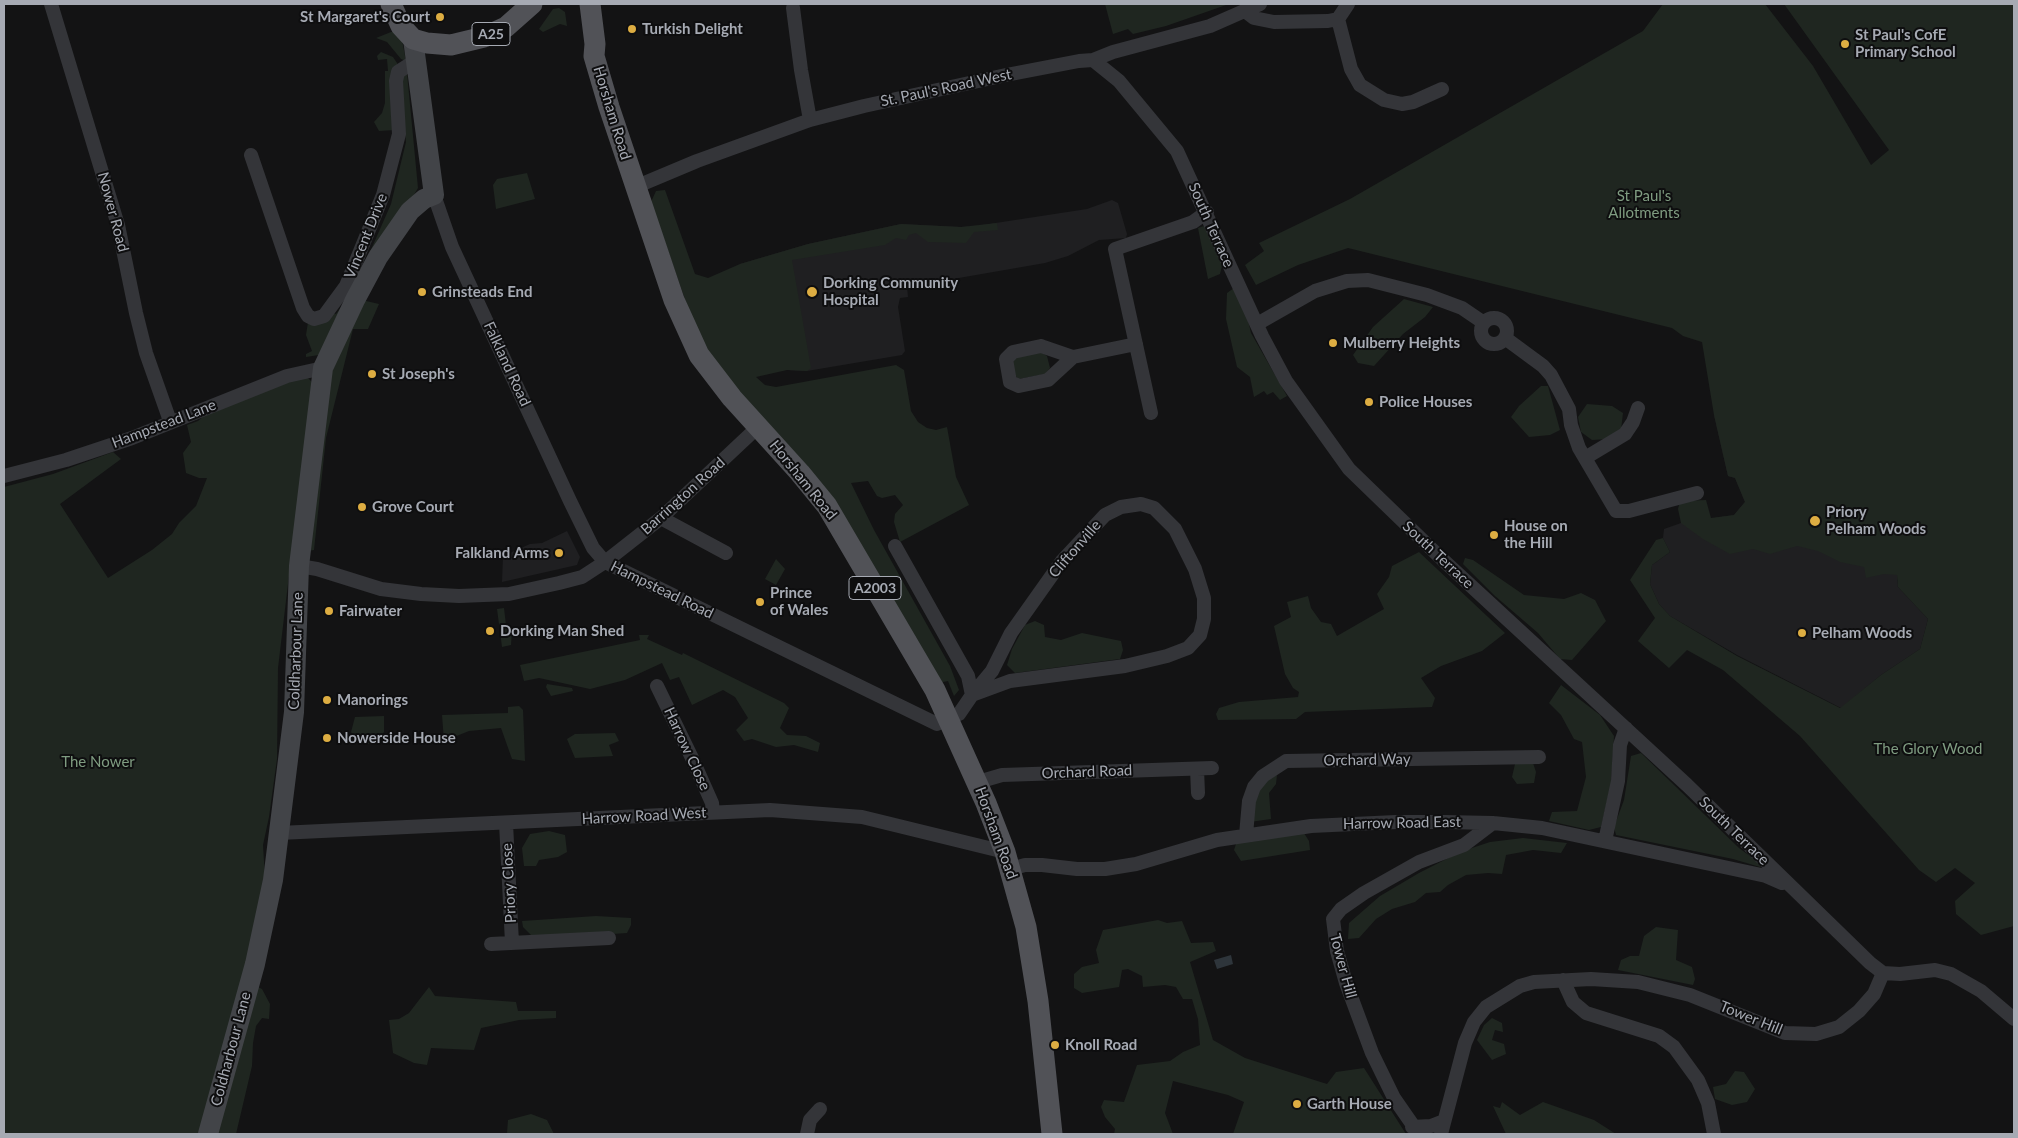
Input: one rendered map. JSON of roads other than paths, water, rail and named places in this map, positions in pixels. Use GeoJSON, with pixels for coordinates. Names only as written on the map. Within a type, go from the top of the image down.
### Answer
{"type":"FeatureCollection","features":[{"type":"Feature","properties":{"kind":"main road"},"geometry":{"type":"LineString","coordinates":[[391,4],[401,26],[413,39]]}},
{"type":"Feature","properties":{"kind":"main road","name":"A25"},"geometry":{"type":"LineString","coordinates":[[413,39],[427,43],[451,44],[484,37],[506,27],[532,4]]}},
{"type":"Feature","properties":{"kind":"main road","name":"A2003"},"geometry":{"type":"LineString","coordinates":[[574,4],[587,46],[594,56]]}},
{"type":"Feature","properties":{"kind":"main road","name":"Horsham Road"},"geometry":{"type":"LineString","coordinates":[[590,4],[595,44],[594,56],[635,187],[674,300],[699,355],[732,398],[759,426],[827,506],[950,719],[978,782],[1008,861],[1026,927],[1036,987],[1052,1134]]}},
{"type":"Feature","properties":{"kind":"street","name":"Nower Road"},"geometry":{"type":"LineString","coordinates":[[52,4],[118,225],[146,353],[170,421]]}},
{"type":"Feature","properties":{"kind":"street","name":"St. Paul's Road West"},"geometry":{"type":"LineString","coordinates":[[635,187],[697,161],[810,120],[987,79],[1078,61],[1093,60],[1120,50],[1210,26],[1260,4]]}},
{"type":"Feature","properties":{"kind":"street"},"geometry":{"type":"LineString","coordinates":[[1348,4],[1338,19],[1351,69],[1360,85],[1384,100],[1402,104],[1413,102],[1442,89]]}},
{"type":"Feature","properties":{"kind":"street"},"geometry":{"type":"LineString","coordinates":[[793,8],[810,120]]}},
{"type":"Feature","properties":{"kind":"street"},"geometry":{"type":"LineString","coordinates":[[1245,11],[1254,18],[1274,22],[1338,19]]}},
{"type":"Feature","properties":{"kind":"street","name":"Falkland Road"},"geometry":{"type":"LineString","coordinates":[[413,39],[434,195],[452,247],[570,501],[593,548],[605,562]]}},
{"type":"Feature","properties":{"kind":"street"},"geometry":{"type":"LineString","coordinates":[[415,61],[451,44]]}},
{"type":"Feature","properties":{"kind":"street","name":"South Terrace"},"geometry":{"type":"LineString","coordinates":[[1093,60],[1119,82],[1177,151],[1207,212],[1257,324],[1286,381],[1349,470],[1442,560],[1626,728],[1870,963],[1883,973]]}},
{"type":"Feature","properties":{"kind":"street","name":"Vincent Drive"},"geometry":{"type":"LineString","coordinates":[[251,155],[303,308],[308,316],[314,319],[324,316],[346,286],[383,195],[399,134],[396,82],[398,72],[415,61]]}},
{"type":"Feature","properties":{"kind":"street","name":"Coldharbour Lane"},"geometry":{"type":"LineString","coordinates":[[208,1134],[255,964],[273,880],[294,712],[299,566],[323,368],[354,300],[378,258],[410,211],[424,199],[434,195]]}},
{"type":"Feature","properties":{"kind":"street"},"geometry":{"type":"LineString","coordinates":[[1151,413],[1115,249],[1193,222],[1207,212]]}},
{"type":"Feature","properties":{"kind":"street"},"geometry":{"type":"LineString","coordinates":[[1257,324],[1315,291],[1347,281],[1368,280],[1426,295],[1462,308],[1484,323],[1491,319],[1502,321],[1506,329],[1504,338],[1543,366],[1551,375],[1569,409],[1574,433],[1585,458],[1616,511],[1629,511],[1697,493]]}},
{"type":"Feature","properties":{"kind":"street"},"geometry":{"type":"LineString","coordinates":[[1073,358],[1136,344]]}},
{"type":"Feature","properties":{"kind":"street","name":"Hampstead Lane"},"geometry":{"type":"LineString","coordinates":[[4,476],[66,460],[132,438],[170,421],[287,376],[323,368]]}},
{"type":"Feature","properties":{"kind":"street"},"geometry":{"type":"LineString","coordinates":[[1585,458],[1625,434],[1634,422],[1638,408]]}},
{"type":"Feature","properties":{"kind":"street","name":"Barrington Road"},"geometry":{"type":"LineString","coordinates":[[605,562],[661,518],[759,426]]}},
{"type":"Feature","properties":{"kind":"street","name":"Cliftonville"},"geometry":{"type":"LineString","coordinates":[[950,719],[959,714],[972,695],[992,671],[1011,634],[1062,561],[1105,515],[1121,507],[1140,504],[1154,508],[1165,517],[1175,529],[1195,569],[1204,598],[1204,619],[1200,635],[1188,648],[1167,656],[1125,666],[1010,681],[972,695]]}},
{"type":"Feature","properties":{"kind":"street"},"geometry":{"type":"LineString","coordinates":[[661,518],[726,553]]}},
{"type":"Feature","properties":{"kind":"street"},"geometry":{"type":"LineString","coordinates":[[895,546],[968,676],[972,695]]}},
{"type":"Feature","properties":{"kind":"street","name":"Hampstead Road"},"geometry":{"type":"LineString","coordinates":[[299,566],[381,588],[421,594],[459,596],[509,594],[559,583],[582,577],[605,562],[937,724],[950,719]]}},
{"type":"Feature","properties":{"kind":"street","name":"Harrow Close"},"geometry":{"type":"LineString","coordinates":[[657,686],[712,803],[713,812]]}},
{"type":"Feature","properties":{"kind":"street"},"geometry":{"type":"LineString","coordinates":[[1605,841],[1618,781],[1620,745],[1626,728]]}},
{"type":"Feature","properties":{"kind":"street","name":"Orchard Way"},"geometry":{"type":"LineString","coordinates":[[1246,835],[1249,801],[1254,787],[1263,776],[1286,761],[1539,758]]}},
{"type":"Feature","properties":{"kind":"street","name":"Orchard Road"},"geometry":{"type":"LineString","coordinates":[[978,782],[1002,775],[1212,768]]}},
{"type":"Feature","properties":{"kind":"street"},"geometry":{"type":"LineString","coordinates":[[1197,769],[1198,793]]}},
{"type":"Feature","properties":{"kind":"street","name":"Harrow Road West"},"geometry":{"type":"LineString","coordinates":[[279,833],[770,810],[862,817],[1008,861]]}},
{"type":"Feature","properties":{"kind":"street","name":"Priory Close"},"geometry":{"type":"LineString","coordinates":[[506,823],[512,943]]}},
{"type":"Feature","properties":{"kind":"street","name":"Harrow Road East"},"geometry":{"type":"LineString","coordinates":[[1008,861],[1025,865],[1042,864],[1077,869],[1105,869],[1136,864],[1217,840],[1246,835],[1353,823],[1493,823],[1542,828],[1605,841],[1766,876],[1792,887]]}},
{"type":"Feature","properties":{"kind":"street","name":"Tower Hill"},"geometry":{"type":"LineString","coordinates":[[1493,823],[1464,845],[1419,862],[1364,893],[1341,909],[1333,919],[1339,959],[1362,1028],[1378,1068],[1416,1130],[1431,1126],[1443,1128],[1465,1044],[1474,1022],[1486,1007],[1520,986],[1534,982],[1564,980],[1617,980],[1660,986],[1733,1010],[1786,1033],[1816,1034],[1839,1027],[1858,1011],[1874,994],[1883,973]]}},
{"type":"Feature","properties":{"kind":"street","name":"Priory Close"},"geometry":{"type":"LineString","coordinates":[[490,944],[609,938]]}},
{"type":"Feature","properties":{"kind":"street"},"geometry":{"type":"LineString","coordinates":[[1883,973],[1900,974],[1934,970],[1951,974],[1981,991],[2014,1019]]}},
{"type":"Feature","properties":{"kind":"street"},"geometry":{"type":"LineString","coordinates":[[1564,980],[1573,1002],[1586,1013],[1659,1036],[1674,1047],[1698,1080],[1708,1103],[1714,1134]]}},
{"type":"Feature","properties":{"kind":"street"},"geometry":{"type":"LineString","coordinates":[[807,1134],[810,1120],[820,1108]]}},
{"type":"Feature","properties":{"kind":"place","name":"St Margaret's Court"},"geometry":{"type":"Point","coordinates":[440,17]}},
{"type":"Feature","properties":{"kind":"place","name":"Turkish Delight"},"geometry":{"type":"Point","coordinates":[632,29]}},
{"type":"Feature","properties":{"kind":"place","name":"St Paul's CofE Primary School"},"geometry":{"type":"Point","coordinates":[1845,44]}},
{"type":"Feature","properties":{"kind":"place","name":"Grinsteads End"},"geometry":{"type":"Point","coordinates":[422,292]}},
{"type":"Feature","properties":{"kind":"place","name":"Dorking Community Hospital"},"geometry":{"type":"Point","coordinates":[812,292]}},
{"type":"Feature","properties":{"kind":"place","name":"Mulberry Heights"},"geometry":{"type":"Point","coordinates":[1333,343]}},
{"type":"Feature","properties":{"kind":"place","name":"St Joseph's"},"geometry":{"type":"Point","coordinates":[372,374]}},
{"type":"Feature","properties":{"kind":"place","name":"Police Houses"},"geometry":{"type":"Point","coordinates":[1369,402]}},
{"type":"Feature","properties":{"kind":"place","name":"Grove Court"},"geometry":{"type":"Point","coordinates":[362,507]}},
{"type":"Feature","properties":{"kind":"place","name":"Priory Pelham Woods"},"geometry":{"type":"Point","coordinates":[1815,521]}},
{"type":"Feature","properties":{"kind":"place","name":"House on the Hill"},"geometry":{"type":"Point","coordinates":[1494,535]}},
{"type":"Feature","properties":{"kind":"place","name":"Falkland Arms"},"geometry":{"type":"Point","coordinates":[559,553]}},
{"type":"Feature","properties":{"kind":"place","name":"Prince of Wales"},"geometry":{"type":"Point","coordinates":[760,602]}},
{"type":"Feature","properties":{"kind":"place","name":"Fairwater"},"geometry":{"type":"Point","coordinates":[329,611]}},
{"type":"Feature","properties":{"kind":"place","name":"Dorking Man Shed"},"geometry":{"type":"Point","coordinates":[490,631]}},
{"type":"Feature","properties":{"kind":"place","name":"Pelham Woods"},"geometry":{"type":"Point","coordinates":[1802,633]}},
{"type":"Feature","properties":{"kind":"place","name":"Manorings"},"geometry":{"type":"Point","coordinates":[327,700]}},
{"type":"Feature","properties":{"kind":"place","name":"Nowerside House"},"geometry":{"type":"Point","coordinates":[327,738]}},
{"type":"Feature","properties":{"kind":"place","name":"Knoll Road"},"geometry":{"type":"Point","coordinates":[1055,1045]}},
{"type":"Feature","properties":{"kind":"place","name":"Garth House"},"geometry":{"type":"Point","coordinates":[1297,1104]}},
{"type":"Feature","properties":{"kind":"park label","name":"St Paul's Allotments"},"geometry":{"type":"Point","coordinates":[1644,204]}},
{"type":"Feature","properties":{"kind":"park label","name":"The Glory Wood"},"geometry":{"type":"Point","coordinates":[1928,749]}},
{"type":"Feature","properties":{"kind":"park label","name":"The Nower"},"geometry":{"type":"Point","coordinates":[98,762]}}]}
